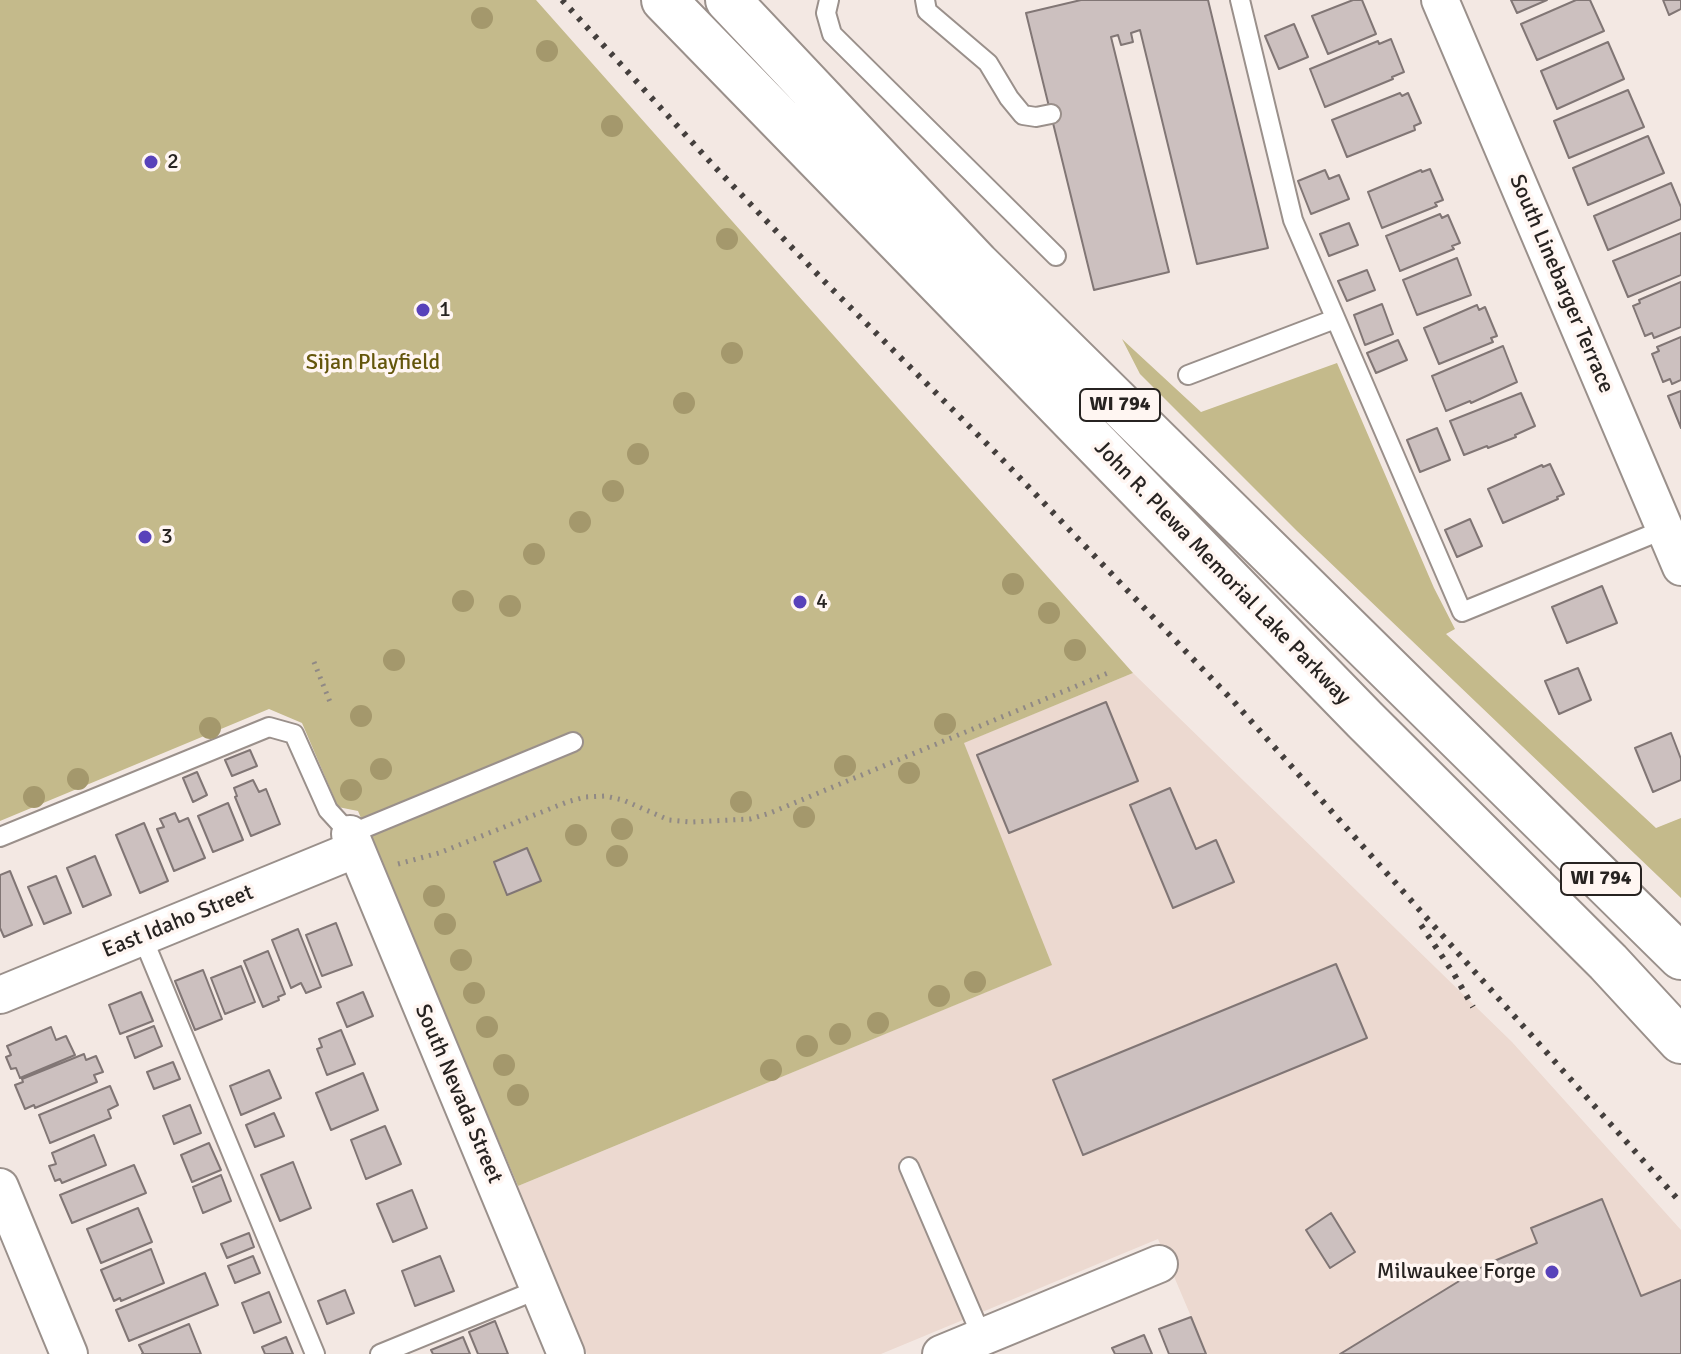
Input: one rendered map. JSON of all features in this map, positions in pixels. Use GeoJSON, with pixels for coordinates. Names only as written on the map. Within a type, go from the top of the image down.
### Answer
{"type":"FeatureCollection","features":[{"type":"Feature","properties":{"kind":"main road","name":"John R. Plewa Memorial Lake Parkway"},"geometry":{"type":"LineString","coordinates":[[664,0],[1354,709],[1608,962],[1681,1041]]}},
{"type":"Feature","properties":{"kind":"main road","name":"John R. Plewa Memorial Lake Parkway"},"geometry":{"type":"LineString","coordinates":[[728,0],[977,264],[1681,957]]}},
{"type":"Feature","properties":{"kind":"street","name":"South Linebarger Terrace"},"geometry":{"type":"LineString","coordinates":[[1440,0],[1681,567]]}},
{"type":"Feature","properties":{"kind":"street","name":"East Idaho Street"},"geometry":{"type":"LineString","coordinates":[[0,995],[142,936],[358,853]]}},
{"type":"Feature","properties":{"kind":"street","name":"South Nevada Street"},"geometry":{"type":"LineString","coordinates":[[358,853],[566,1354]]}},
{"type":"Feature","properties":{"kind":"street"},"geometry":{"type":"LineString","coordinates":[[0,1187],[69,1354]]}},
{"type":"Feature","properties":{"kind":"street"},"geometry":{"type":"LineString","coordinates":[[941,1354],[997,1340],[1159,1264]]}},
{"type":"Feature","properties":{"kind":"lane"},"geometry":{"type":"LineString","coordinates":[[829,0],[826,13],[832,34],[1056,256]]}},
{"type":"Feature","properties":{"kind":"lane"},"geometry":{"type":"LineString","coordinates":[[925,0],[927,11],[988,63],[1023,115],[1036,117],[1051,114]]}},
{"type":"Feature","properties":{"kind":"lane"},"geometry":{"type":"LineString","coordinates":[[1240,0],[1293,220],[1462,612],[1665,529]]}},
{"type":"Feature","properties":{"kind":"lane"},"geometry":{"type":"LineString","coordinates":[[1188,375],[1335,319]]}},
{"type":"Feature","properties":{"kind":"lane"},"geometry":{"type":"LineString","coordinates":[[0,837],[269,727],[294,734],[328,810],[358,853],[573,742]]}},
{"type":"Feature","properties":{"kind":"lane"},"geometry":{"type":"LineString","coordinates":[[142,936],[315,1354]]}},
{"type":"Feature","properties":{"kind":"lane"},"geometry":{"type":"LineString","coordinates":[[909,1167],[997,1340]]}},
{"type":"Feature","properties":{"kind":"lane"},"geometry":{"type":"LineString","coordinates":[[380,1354],[539,1289]]}},
{"type":"Feature","properties":{"kind":"path"},"geometry":{"type":"LineString","coordinates":[[314,662],[330,702]]}},
{"type":"Feature","properties":{"kind":"path"},"geometry":{"type":"LineString","coordinates":[[358,853],[398,864],[439,853],[585,797],[605,796],[623,800],[669,820],[750,819],[1108,673]]}},
{"type":"Feature","properties":{"kind":"shaded area"},"geometry":{"type":"Polygon","coordinates":[[[1133,673],[1512,1042],[1681,1230],[1681,1354],[1207,1354],[1158,1239],[881,1354],[587,1354],[518,1186],[1051,965],[963,743],[1133,673]]]}},
{"type":"Feature","properties":{"kind":"green space","name":"Sijan Playfield"},"geometry":{"type":"Polygon","coordinates":[[[0,0],[536,0],[1133,673],[964,743],[1052,965],[518,1186],[358,811],[338,807],[302,723],[269,709],[0,821],[0,0]]]}},
{"type":"Feature","properties":{"kind":"green space"},"geometry":{"type":"Polygon","coordinates":[[[1122,339],[1201,412],[1337,363],[1434,588],[1455,629],[1446,634],[1656,828],[1681,818],[1681,898],[1297,531],[1140,374],[1122,339]]]}},
{"type":"Feature","properties":{"kind":"building"},"geometry":{"type":"Polygon","coordinates":[[[1081,0],[1208,0],[1268,248],[1197,264],[1140,30],[1131,33],[1133,42],[1121,45],[1118,35],[1111,37],[1169,272],[1094,290],[1026,13],[1081,0]]]}},
{"type":"Feature","properties":{"kind":"building"},"geometry":{"type":"Polygon","coordinates":[[[1353,0],[1362,0],[1376,34],[1328,54],[1312,16],[1353,0]]]}},
{"type":"Feature","properties":{"kind":"building"},"geometry":{"type":"Polygon","coordinates":[[[1511,0],[1547,0],[1517,13],[1511,0]]]}},
{"type":"Feature","properties":{"kind":"building"},"geometry":{"type":"Polygon","coordinates":[[[1576,0],[1590,0],[1604,31],[1537,60],[1521,24],[1576,0]]]}},
{"type":"Feature","properties":{"kind":"building"},"geometry":{"type":"Polygon","coordinates":[[[1663,0],[1681,0],[1681,9],[1669,15],[1663,0]]]}},
{"type":"Feature","properties":{"kind":"building"},"geometry":{"type":"Polygon","coordinates":[[[1294,24],[1308,57],[1279,69],[1265,36],[1294,24]]]}},
{"type":"Feature","properties":{"kind":"building"},"geometry":{"type":"Polygon","coordinates":[[[1391,39],[1404,72],[1325,107],[1310,69],[1378,41],[1379,44],[1391,39]]]}},
{"type":"Feature","properties":{"kind":"building"},"geometry":{"type":"Polygon","coordinates":[[[1608,42],[1624,79],[1557,109],[1541,71],[1608,42]]]}},
{"type":"Feature","properties":{"kind":"building"},"geometry":{"type":"Polygon","coordinates":[[[1628,90],[1644,127],[1569,158],[1554,121],[1628,90]]]}},
{"type":"Feature","properties":{"kind":"building"},"geometry":{"type":"Polygon","coordinates":[[[1400,93],[1402,96],[1408,93],[1421,123],[1414,126],[1415,130],[1347,157],[1332,120],[1400,93]]]}},
{"type":"Feature","properties":{"kind":"building"},"geometry":{"type":"Polygon","coordinates":[[[1648,136],[1664,173],[1588,205],[1573,168],[1648,136]]]}},
{"type":"Feature","properties":{"kind":"building"},"geometry":{"type":"Polygon","coordinates":[[[1430,169],[1443,200],[1435,203],[1437,206],[1382,228],[1368,192],[1430,169]]]}},
{"type":"Feature","properties":{"kind":"building"},"geometry":{"type":"Polygon","coordinates":[[[1325,170],[1329,179],[1339,175],[1349,199],[1311,214],[1298,181],[1325,170]]]}},
{"type":"Feature","properties":{"kind":"building"},"geometry":{"type":"Polygon","coordinates":[[[1671,183],[1681,207],[1681,219],[1608,250],[1594,216],[1671,183]]]}},
{"type":"Feature","properties":{"kind":"building"},"geometry":{"type":"Polygon","coordinates":[[[1440,214],[1442,218],[1448,215],[1460,243],[1452,246],[1454,249],[1400,271],[1386,236],[1440,214]]]}},
{"type":"Feature","properties":{"kind":"building"},"geometry":{"type":"Polygon","coordinates":[[[1349,223],[1358,245],[1329,256],[1320,234],[1349,223]]]}},
{"type":"Feature","properties":{"kind":"building"},"geometry":{"type":"Polygon","coordinates":[[[1681,233],[1681,275],[1628,297],[1613,261],[1681,233]]]}},
{"type":"Feature","properties":{"kind":"building"},"geometry":{"type":"Polygon","coordinates":[[[1457,258],[1471,295],[1417,315],[1403,280],[1457,258]]]}},
{"type":"Feature","properties":{"kind":"building"},"geometry":{"type":"Polygon","coordinates":[[[1367,270],[1375,290],[1347,301],[1338,281],[1367,270]]]}},
{"type":"Feature","properties":{"kind":"building"},"geometry":{"type":"Polygon","coordinates":[[[1681,282],[1681,327],[1654,338],[1652,333],[1645,336],[1633,306],[1640,303],[1639,300],[1681,282]]]}},
{"type":"Feature","properties":{"kind":"building"},"geometry":{"type":"Polygon","coordinates":[[[1382,304],[1393,334],[1365,345],[1354,315],[1382,304]]]}},
{"type":"Feature","properties":{"kind":"building"},"geometry":{"type":"Polygon","coordinates":[[[1477,305],[1479,310],[1485,307],[1497,336],[1491,338],[1493,342],[1439,364],[1424,328],[1477,305]]]}},
{"type":"Feature","properties":{"kind":"building"},"geometry":{"type":"Polygon","coordinates":[[[1681,337],[1681,380],[1672,384],[1670,379],[1663,382],[1652,354],[1659,351],[1657,347],[1681,337]]]}},
{"type":"Feature","properties":{"kind":"building"},"geometry":{"type":"Polygon","coordinates":[[[1398,340],[1407,360],[1376,373],[1367,353],[1398,340]]]}},
{"type":"Feature","properties":{"kind":"building"},"geometry":{"type":"Polygon","coordinates":[[[1503,346],[1517,382],[1446,411],[1432,376],[1503,346]]]}},
{"type":"Feature","properties":{"kind":"building"},"geometry":{"type":"Polygon","coordinates":[[[1681,391],[1681,428],[1668,396],[1681,391]]]}},
{"type":"Feature","properties":{"kind":"building"},"geometry":{"type":"Polygon","coordinates":[[[1521,393],[1535,426],[1516,437],[1464,455],[1450,421],[1521,393]]]}},
{"type":"Feature","properties":{"kind":"building"},"geometry":{"type":"Polygon","coordinates":[[[1437,428],[1450,460],[1420,472],[1407,440],[1437,428]]]}},
{"type":"Feature","properties":{"kind":"building"},"geometry":{"type":"Polygon","coordinates":[[[1550,464],[1564,494],[1503,523],[1488,489],[1550,464]]]}},
{"type":"Feature","properties":{"kind":"building"},"geometry":{"type":"Polygon","coordinates":[[[1470,519],[1482,546],[1457,557],[1445,530],[1470,519]]]}},
{"type":"Feature","properties":{"kind":"building"},"geometry":{"type":"Polygon","coordinates":[[[1602,586],[1617,623],[1567,643],[1552,607],[1602,586]]]}},
{"type":"Feature","properties":{"kind":"building"},"geometry":{"type":"Polygon","coordinates":[[[1578,668],[1591,700],[1559,714],[1545,681],[1578,668]]]}},
{"type":"Feature","properties":{"kind":"building"},"geometry":{"type":"Polygon","coordinates":[[[1106,702],[1138,781],[1009,833],[977,755],[1106,702]]]}},
{"type":"Feature","properties":{"kind":"building"},"geometry":{"type":"Polygon","coordinates":[[[1671,733],[1681,759],[1681,780],[1653,792],[1635,748],[1671,733]]]}},
{"type":"Feature","properties":{"kind":"building"},"geometry":{"type":"Polygon","coordinates":[[[250,750],[257,766],[232,776],[225,760],[250,750]]]}},
{"type":"Feature","properties":{"kind":"building"},"geometry":{"type":"Polygon","coordinates":[[[197,772],[207,795],[193,802],[183,778],[197,772]]]}},
{"type":"Feature","properties":{"kind":"building"},"geometry":{"type":"Polygon","coordinates":[[[253,780],[259,792],[266,789],[280,824],[251,836],[234,788],[253,780]]]}},
{"type":"Feature","properties":{"kind":"building"},"geometry":{"type":"Polygon","coordinates":[[[1170,788],[1196,849],[1216,840],[1234,882],[1173,908],[1130,805],[1170,788]]]}},
{"type":"Feature","properties":{"kind":"building"},"geometry":{"type":"Polygon","coordinates":[[[228,803],[243,840],[213,852],[198,816],[228,803]]]}},
{"type":"Feature","properties":{"kind":"building"},"geometry":{"type":"Polygon","coordinates":[[[175,813],[179,822],[188,818],[205,858],[174,871],[157,829],[164,827],[160,819],[175,813]]]}},
{"type":"Feature","properties":{"kind":"building"},"geometry":{"type":"Polygon","coordinates":[[[144,823],[168,881],[140,893],[116,835],[144,823]]]}},
{"type":"Feature","properties":{"kind":"building"},"geometry":{"type":"Polygon","coordinates":[[[527,848],[541,881],[507,895],[494,862],[527,848]]]}},
{"type":"Feature","properties":{"kind":"building"},"geometry":{"type":"Polygon","coordinates":[[[95,856],[111,895],[83,907],[67,868],[95,856]]]}},
{"type":"Feature","properties":{"kind":"building"},"geometry":{"type":"Polygon","coordinates":[[[10,871],[32,925],[4,937],[0,928],[0,875],[10,871]]]}},
{"type":"Feature","properties":{"kind":"building"},"geometry":{"type":"Polygon","coordinates":[[[56,876],[71,913],[44,924],[28,887],[56,876]]]}},
{"type":"Feature","properties":{"kind":"building"},"geometry":{"type":"Polygon","coordinates":[[[336,923],[352,965],[322,976],[306,935],[336,923]]]}},
{"type":"Feature","properties":{"kind":"building"},"geometry":{"type":"Polygon","coordinates":[[[298,929],[321,987],[306,993],[301,983],[291,988],[272,940],[298,929]]]}},
{"type":"Feature","properties":{"kind":"building"},"geometry":{"type":"Polygon","coordinates":[[[268,951],[285,994],[263,1007],[244,961],[268,951]]]}},
{"type":"Feature","properties":{"kind":"building"},"geometry":{"type":"Polygon","coordinates":[[[1336,964],[1367,1038],[1083,1155],[1053,1080],[1336,964]]]}},
{"type":"Feature","properties":{"kind":"building"},"geometry":{"type":"Polygon","coordinates":[[[241,966],[255,1002],[225,1014],[211,978],[241,966]]]}},
{"type":"Feature","properties":{"kind":"building"},"geometry":{"type":"Polygon","coordinates":[[[203,970],[222,1019],[195,1030],[175,981],[203,970]]]}},
{"type":"Feature","properties":{"kind":"building"},"geometry":{"type":"Polygon","coordinates":[[[141,992],[153,1021],[120,1034],[109,1005],[141,992]]]}},
{"type":"Feature","properties":{"kind":"building"},"geometry":{"type":"Polygon","coordinates":[[[363,992],[373,1016],[347,1027],[337,1003],[363,992]]]}},
{"type":"Feature","properties":{"kind":"building"},"geometry":{"type":"Polygon","coordinates":[[[154,1026],[162,1046],[135,1058],[127,1037],[154,1026]]]}},
{"type":"Feature","properties":{"kind":"building"},"geometry":{"type":"Polygon","coordinates":[[[51,1027],[56,1040],[66,1036],[75,1055],[20,1078],[16,1068],[11,1069],[6,1057],[11,1055],[7,1046],[51,1027]]]}},
{"type":"Feature","properties":{"kind":"building"},"geometry":{"type":"Polygon","coordinates":[[[341,1030],[355,1064],[327,1075],[317,1049],[322,1047],[319,1039],[341,1030]]]}},
{"type":"Feature","properties":{"kind":"building"},"geometry":{"type":"Polygon","coordinates":[[[84,1054],[86,1060],[96,1056],[103,1072],[94,1075],[97,1082],[35,1108],[34,1105],[25,1109],[15,1085],[23,1082],[22,1079],[84,1054]]]}},
{"type":"Feature","properties":{"kind":"building"},"geometry":{"type":"Polygon","coordinates":[[[173,1062],[180,1079],[154,1089],[147,1072],[173,1062]]]}},
{"type":"Feature","properties":{"kind":"building"},"geometry":{"type":"Polygon","coordinates":[[[269,1070],[281,1098],[241,1115],[230,1086],[269,1070]]]}},
{"type":"Feature","properties":{"kind":"building"},"geometry":{"type":"Polygon","coordinates":[[[363,1073],[378,1110],[331,1130],[316,1093],[363,1073]]]}},
{"type":"Feature","properties":{"kind":"building"},"geometry":{"type":"Polygon","coordinates":[[[110,1086],[118,1105],[108,1110],[111,1118],[50,1143],[39,1115],[110,1086]]]}},
{"type":"Feature","properties":{"kind":"building"},"geometry":{"type":"Polygon","coordinates":[[[190,1105],[201,1133],[174,1144],[163,1116],[190,1105]]]}},
{"type":"Feature","properties":{"kind":"building"},"geometry":{"type":"Polygon","coordinates":[[[274,1113],[284,1136],[255,1147],[246,1125],[274,1113]]]}},
{"type":"Feature","properties":{"kind":"building"},"geometry":{"type":"Polygon","coordinates":[[[385,1126],[401,1164],[366,1179],[351,1140],[385,1126]]]}},
{"type":"Feature","properties":{"kind":"building"},"geometry":{"type":"Polygon","coordinates":[[[94,1135],[106,1165],[62,1183],[60,1179],[55,1181],[49,1166],[56,1164],[52,1153],[94,1135]]]}},
{"type":"Feature","properties":{"kind":"building"},"geometry":{"type":"Polygon","coordinates":[[[209,1143],[221,1170],[192,1182],[181,1155],[209,1143]]]}},
{"type":"Feature","properties":{"kind":"building"},"geometry":{"type":"Polygon","coordinates":[[[293,1162],[311,1208],[280,1221],[261,1175],[293,1162]]]}},
{"type":"Feature","properties":{"kind":"building"},"geometry":{"type":"Polygon","coordinates":[[[134,1165],[146,1193],[72,1223],[60,1195],[134,1165]]]}},
{"type":"Feature","properties":{"kind":"building"},"geometry":{"type":"Polygon","coordinates":[[[221,1175],[231,1201],[203,1213],[193,1187],[221,1175]]]}},
{"type":"Feature","properties":{"kind":"building"},"geometry":{"type":"Polygon","coordinates":[[[412,1190],[427,1228],[393,1242],[377,1204],[412,1190]]]}},
{"type":"Feature","properties":{"kind":"building","name":"Milwaukee Forge"},"geometry":{"type":"Polygon","coordinates":[[[1602,1199],[1641,1296],[1681,1280],[1681,1354],[1340,1354],[1487,1264],[1537,1243],[1531,1228],[1602,1199]]]}},
{"type":"Feature","properties":{"kind":"building"},"geometry":{"type":"Polygon","coordinates":[[[138,1208],[152,1242],[101,1263],[87,1229],[138,1208]]]}},
{"type":"Feature","properties":{"kind":"building"},"geometry":{"type":"Polygon","coordinates":[[[1331,1213],[1355,1252],[1330,1268],[1306,1230],[1331,1213]]]}},
{"type":"Feature","properties":{"kind":"building"},"geometry":{"type":"Polygon","coordinates":[[[249,1233],[254,1247],[227,1258],[221,1244],[249,1233]]]}},
{"type":"Feature","properties":{"kind":"building"},"geometry":{"type":"Polygon","coordinates":[[[151,1249],[164,1283],[114,1301],[101,1270],[151,1249]]]}},
{"type":"Feature","properties":{"kind":"building"},"geometry":{"type":"Polygon","coordinates":[[[253,1256],[260,1273],[235,1283],[228,1266],[253,1256]]]}},
{"type":"Feature","properties":{"kind":"building"},"geometry":{"type":"Polygon","coordinates":[[[440,1256],[454,1291],[415,1306],[402,1271],[440,1256]]]}},
{"type":"Feature","properties":{"kind":"building"},"geometry":{"type":"Polygon","coordinates":[[[205,1273],[218,1305],[129,1341],[116,1310],[205,1273]]]}},
{"type":"Feature","properties":{"kind":"building"},"geometry":{"type":"Polygon","coordinates":[[[345,1290],[354,1313],[327,1324],[318,1301],[345,1290]]]}},
{"type":"Feature","properties":{"kind":"building"},"geometry":{"type":"Polygon","coordinates":[[[269,1292],[281,1322],[254,1333],[242,1303],[269,1292]]]}},
{"type":"Feature","properties":{"kind":"building"},"geometry":{"type":"Polygon","coordinates":[[[1191,1317],[1206,1354],[1169,1354],[1159,1329],[1191,1317]]]}},
{"type":"Feature","properties":{"kind":"building"},"geometry":{"type":"Polygon","coordinates":[[[495,1321],[508,1354],[478,1354],[469,1332],[495,1321]]]}},
{"type":"Feature","properties":{"kind":"building"},"geometry":{"type":"Polygon","coordinates":[[[189,1324],[201,1354],[142,1354],[139,1345],[189,1324]]]}},
{"type":"Feature","properties":{"kind":"building"},"geometry":{"type":"Polygon","coordinates":[[[1144,1335],[1152,1354],[1115,1354],[1112,1348],[1144,1335]]]}},
{"type":"Feature","properties":{"kind":"building"},"geometry":{"type":"Polygon","coordinates":[[[286,1337],[293,1354],[265,1354],[262,1347],[286,1337]]]}},
{"type":"Feature","properties":{"kind":"building"},"geometry":{"type":"Polygon","coordinates":[[[463,1337],[470,1354],[433,1354],[431,1350],[463,1337]]]}},
{"type":"Feature","properties":{"kind":"railway"},"geometry":{"type":"LineString","coordinates":[[562,0],[823,280],[998,455],[1235,703],[1681,1203]]}},
{"type":"Feature","properties":{"kind":"railway"},"geometry":{"type":"LineString","coordinates":[[1421,925],[1473,1007]]}},
{"type":"Feature","properties":{"kind":"place","name":"2"},"geometry":{"type":"Point","coordinates":[151,162]}},
{"type":"Feature","properties":{"kind":"place","name":"1"},"geometry":{"type":"Point","coordinates":[423,310]}},
{"type":"Feature","properties":{"kind":"place","name":"3"},"geometry":{"type":"Point","coordinates":[145,537]}},
{"type":"Feature","properties":{"kind":"place","name":"4"},"geometry":{"type":"Point","coordinates":[800,602]}},
{"type":"Feature","properties":{"kind":"place","name":"Milwaukee Forge"},"geometry":{"type":"Point","coordinates":[1552,1272]}}]}
